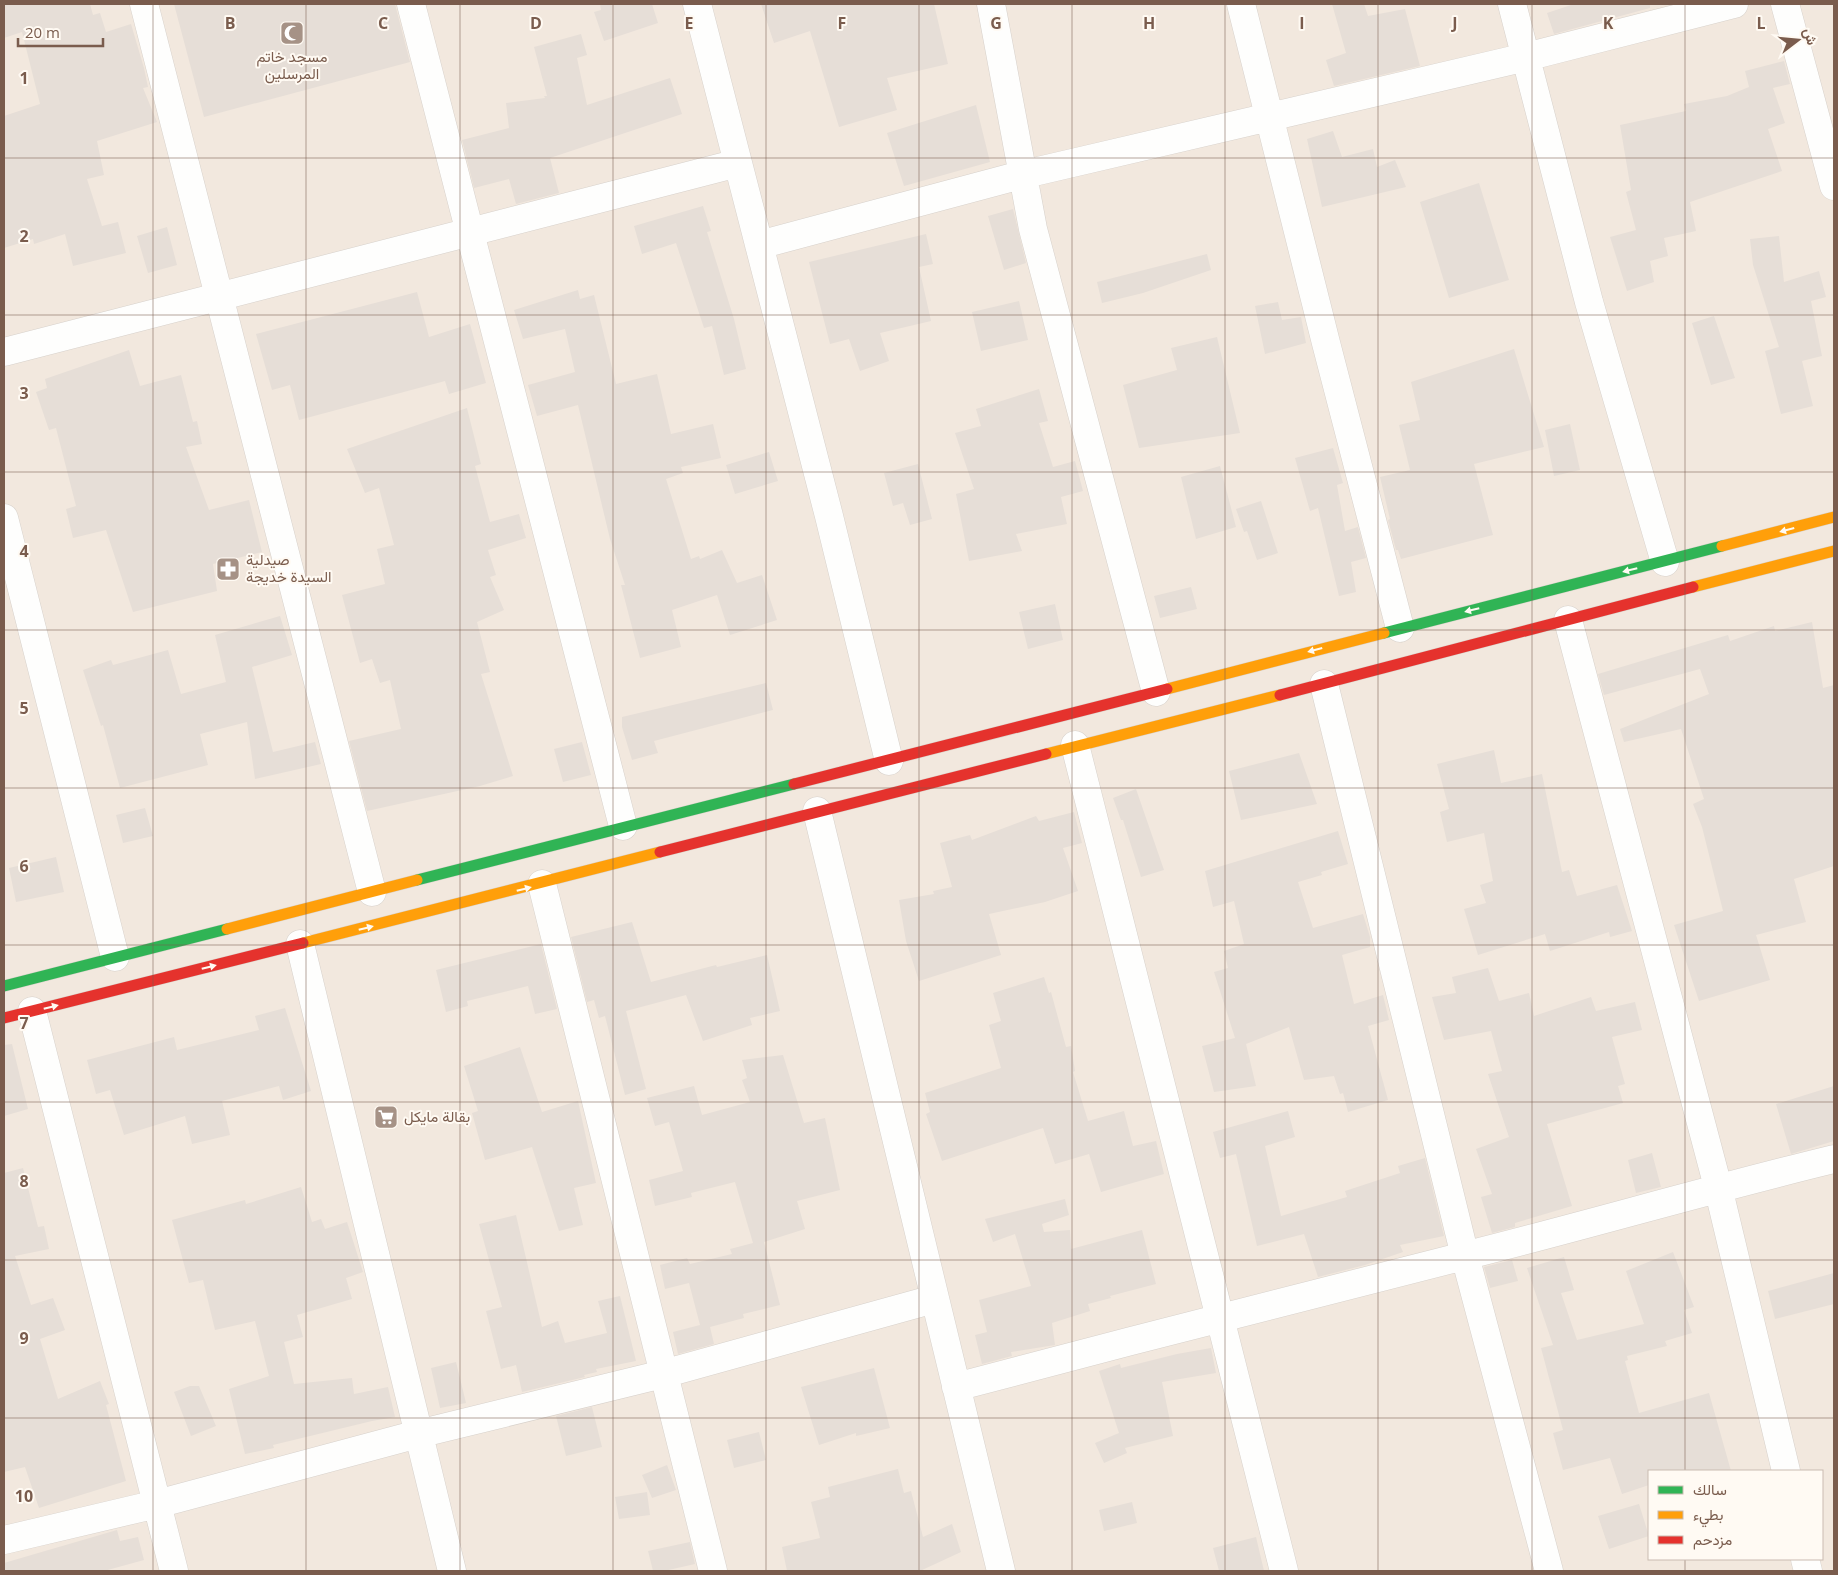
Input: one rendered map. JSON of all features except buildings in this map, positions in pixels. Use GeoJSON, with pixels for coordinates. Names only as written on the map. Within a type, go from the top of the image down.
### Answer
{"type":"FeatureCollection","features":[{"type":"Feature","properties":{"kind":"main road"},"geometry":{"type":"LineString","coordinates":[[4,986],[623,826],[889,761],[1834,517]]}},
{"type":"Feature","properties":{"kind":"main road"},"geometry":{"type":"LineString","coordinates":[[4,1018],[542,884],[634,857],[817,811],[899,793],[1076,745],[1324,684],[1834,553]]}},
{"type":"Feature","properties":{"kind":"street"},"geometry":{"type":"LineString","coordinates":[[144,4],[372,892]]}},
{"type":"Feature","properties":{"kind":"street"},"geometry":{"type":"LineString","coordinates":[[411,4],[623,826]]}},
{"type":"Feature","properties":{"kind":"street"},"geometry":{"type":"LineString","coordinates":[[697,4],[760,245],[889,761]]}},
{"type":"Feature","properties":{"kind":"street"},"geometry":{"type":"LineString","coordinates":[[992,4],[1021,176],[1033,229],[1156,692]]}},
{"type":"Feature","properties":{"kind":"street"},"geometry":{"type":"LineString","coordinates":[[1241,4],[1400,628]]}},
{"type":"Feature","properties":{"kind":"street"},"geometry":{"type":"LineString","coordinates":[[1512,4],[1589,302],[1665,562]]}},
{"type":"Feature","properties":{"kind":"street"},"geometry":{"type":"LineString","coordinates":[[760,245],[1021,176],[1526,57],[1734,4]]}},
{"type":"Feature","properties":{"kind":"street"},"geometry":{"type":"LineString","coordinates":[[1785,4],[1834,186]]}},
{"type":"Feature","properties":{"kind":"street"},"geometry":{"type":"LineString","coordinates":[[4,352],[218,295],[738,163]]}},
{"type":"Feature","properties":{"kind":"street"},"geometry":{"type":"LineString","coordinates":[[4,518],[115,957]]}},
{"type":"Feature","properties":{"kind":"street"},"geometry":{"type":"LineString","coordinates":[[1568,620],[1718,1187],[1786,1470]]}},
{"type":"Feature","properties":{"kind":"street"},"geometry":{"type":"LineString","coordinates":[[1324,684],[1466,1256],[1549,1571]]}},
{"type":"Feature","properties":{"kind":"street"},"geometry":{"type":"LineString","coordinates":[[1076,745],[1284,1571]]}},
{"type":"Feature","properties":{"kind":"street"},"geometry":{"type":"LineString","coordinates":[[817,811],[1001,1571]]}},
{"type":"Feature","properties":{"kind":"street"},"geometry":{"type":"LineString","coordinates":[[542,884],[713,1571]]}},
{"type":"Feature","properties":{"kind":"street"},"geometry":{"type":"LineString","coordinates":[[300,944],[452,1571]]}},
{"type":"Feature","properties":{"kind":"street"},"geometry":{"type":"LineString","coordinates":[[32,1011],[174,1571]]}},
{"type":"Feature","properties":{"kind":"street"},"geometry":{"type":"LineString","coordinates":[[956,1387],[1220,1317],[1466,1256],[1718,1187],[1834,1159]]}},
{"type":"Feature","properties":{"kind":"street"},"geometry":{"type":"LineString","coordinates":[[4,1540],[157,1504],[418,1434],[663,1374],[934,1299]]}},
{"type":"Feature","properties":{"kind":"shaded area"},"geometry":{"type":"Polygon","coordinates":[[[4,4],[1834,4],[1834,1571],[4,1571],[4,4]]]}},
{"type":"Feature","properties":{"kind":"traffic: fast"},"geometry":{"type":"LineString","coordinates":[[1384,633],[1722,546]]}},
{"type":"Feature","properties":{"kind":"traffic: fast"},"geometry":{"type":"LineString","coordinates":[[417,880],[794,784]]}},
{"type":"Feature","properties":{"kind":"traffic: fast"},"geometry":{"type":"LineString","coordinates":[[4,986],[227,929]]}},
{"type":"Feature","properties":{"kind":"traffic: slow"},"geometry":{"type":"LineString","coordinates":[[1722,546],[1834,517]]}},
{"type":"Feature","properties":{"kind":"traffic: slow"},"geometry":{"type":"LineString","coordinates":[[1693,587],[1834,551]]}},
{"type":"Feature","properties":{"kind":"traffic: slow"},"geometry":{"type":"LineString","coordinates":[[1167,689],[1384,633]]}},
{"type":"Feature","properties":{"kind":"traffic: slow"},"geometry":{"type":"LineString","coordinates":[[1046,754],[1280,695]]}},
{"type":"Feature","properties":{"kind":"traffic: slow"},"geometry":{"type":"LineString","coordinates":[[303,943],[660,852]]}},
{"type":"Feature","properties":{"kind":"traffic: slow"},"geometry":{"type":"LineString","coordinates":[[227,929],[417,880]]}},
{"type":"Feature","properties":{"kind":"traffic: jam"},"geometry":{"type":"LineString","coordinates":[[1280,695],[1693,587]]}},
{"type":"Feature","properties":{"kind":"traffic: jam"},"geometry":{"type":"LineString","coordinates":[[794,784],[1167,689]]}},
{"type":"Feature","properties":{"kind":"traffic: jam"},"geometry":{"type":"LineString","coordinates":[[660,852],[1046,754]]}},
{"type":"Feature","properties":{"kind":"traffic: jam"},"geometry":{"type":"LineString","coordinates":[[4,1018],[303,943]]}},
{"type":"Feature","properties":{"kind":"place","name":"مسجد خاتم المرسلين"},"geometry":{"type":"Point","coordinates":[292,33]}},
{"type":"Feature","properties":{"kind":"place","name":"صيدلية السيدة خديجة"},"geometry":{"type":"Point","coordinates":[228,569]}},
{"type":"Feature","properties":{"kind":"place","name":"بقالة مايكل"},"geometry":{"type":"Point","coordinates":[386,1117]}}]}
